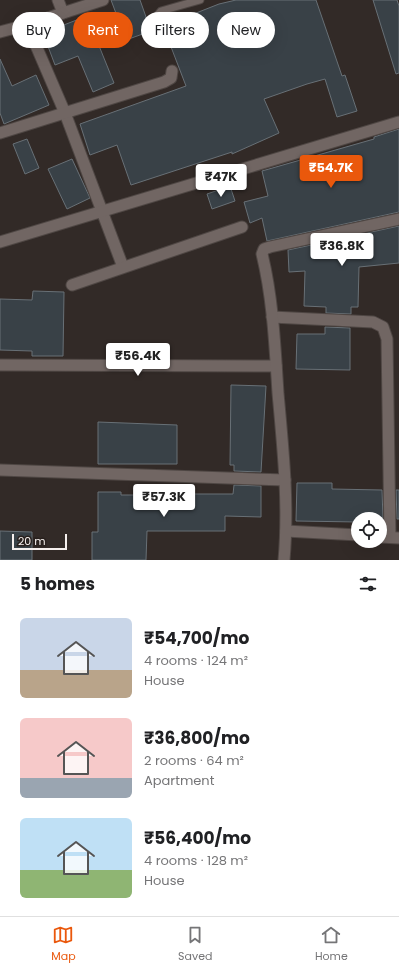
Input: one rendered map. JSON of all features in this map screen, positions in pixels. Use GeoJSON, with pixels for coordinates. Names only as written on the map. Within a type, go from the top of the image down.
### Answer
{"type":"FeatureCollection","features":[{"type":"Feature","properties":{"kind":"street"},"geometry":{"type":"LineString","coordinates":[[58,0],[63,12]]}},
{"type":"Feature","properties":{"kind":"street"},"geometry":{"type":"LineString","coordinates":[[65,12],[103,0]]}},
{"type":"Feature","properties":{"kind":"street"},"geometry":{"type":"LineString","coordinates":[[0,32],[12,29]]}},
{"type":"Feature","properties":{"kind":"street"},"geometry":{"type":"LineString","coordinates":[[37,48],[65,113],[123,267]]}},
{"type":"Feature","properties":{"kind":"street"},"geometry":{"type":"LineString","coordinates":[[0,133],[164,82],[171,78],[172,71]]}},
{"type":"Feature","properties":{"kind":"street"},"geometry":{"type":"LineString","coordinates":[[0,242],[399,122]]}},
{"type":"Feature","properties":{"kind":"street"},"geometry":{"type":"LineString","coordinates":[[284,560],[286,531],[285,480],[272,317],[262,254],[264,249],[399,219]]}},
{"type":"Feature","properties":{"kind":"street"},"geometry":{"type":"LineString","coordinates":[[72,285],[242,227]]}},
{"type":"Feature","properties":{"kind":"street"},"geometry":{"type":"LineString","coordinates":[[272,317],[373,322],[383,327],[387,339],[390,537]]}},
{"type":"Feature","properties":{"kind":"street"},"geometry":{"type":"LineString","coordinates":[[0,365],[276,366]]}},
{"type":"Feature","properties":{"kind":"street"},"geometry":{"type":"LineString","coordinates":[[0,470],[285,480]]}},
{"type":"Feature","properties":{"kind":"street"},"geometry":{"type":"LineString","coordinates":[[286,531],[351,535]]}},
{"type":"Feature","properties":{"kind":"lane"},"geometry":{"type":"LineString","coordinates":[[161,12],[200,0]]}},
{"type":"Feature","properties":{"kind":"building"},"geometry":{"type":"Polygon","coordinates":[[[111,0],[140,0],[144,12],[141,12],[141,35],[133,37],[133,12],[116,12],[111,0]]]}},
{"type":"Feature","properties":{"kind":"building"},"geometry":{"type":"Polygon","coordinates":[[[236,0],[316,0],[342,76],[345,75],[357,111],[337,117],[325,79],[307,84],[264,99],[279,133],[232,154],[232,152],[131,185],[117,145],[90,155],[80,124],[186,86],[171,48],[209,48],[209,12],[199,12],[219,4],[236,0]]]}},
{"type":"Feature","properties":{"kind":"building"},"geometry":{"type":"Polygon","coordinates":[[[373,0],[397,0],[399,6],[399,73],[396,74],[373,0]]]}},
{"type":"Feature","properties":{"kind":"building"},"geometry":{"type":"Polygon","coordinates":[[[73,21],[73,48],[100,48],[114,83],[93,92],[78,56],[55,65],[49,48],[65,48],[65,24],[73,21]]]}},
{"type":"Feature","properties":{"kind":"building"},"geometry":{"type":"Polygon","coordinates":[[[0,59],[12,86],[36,75],[49,105],[4,124],[0,113],[0,59]]]}},
{"type":"Feature","properties":{"kind":"building"},"geometry":{"type":"Polygon","coordinates":[[[399,129],[399,212],[267,241],[262,218],[250,223],[244,202],[268,196],[262,171],[374,139],[374,137],[399,129]]]}},
{"type":"Feature","properties":{"kind":"building"},"geometry":{"type":"Polygon","coordinates":[[[27,139],[39,168],[25,174],[13,144],[27,139]]]}},
{"type":"Feature","properties":{"kind":"building"},"geometry":{"type":"Polygon","coordinates":[[[72,159],[90,198],[67,209],[48,169],[72,159]]]}},
{"type":"Feature","properties":{"kind":"building"},"geometry":{"type":"Polygon","coordinates":[[[230,186],[235,201],[212,209],[207,194],[230,186]]]}},
{"type":"Feature","properties":{"kind":"building"},"geometry":{"type":"Polygon","coordinates":[[[399,226],[399,263],[359,267],[358,307],[351,307],[351,314],[326,313],[326,307],[304,306],[305,271],[289,272],[288,250],[399,226]]]}},
{"type":"Feature","properties":{"kind":"building"},"geometry":{"type":"Polygon","coordinates":[[[33,291],[64,292],[63,356],[32,356],[32,351],[0,350],[0,299],[32,300],[33,291]]]}},
{"type":"Feature","properties":{"kind":"building"},"geometry":{"type":"Polygon","coordinates":[[[325,327],[350,328],[350,370],[296,369],[297,334],[325,334],[325,327]]]}},
{"type":"Feature","properties":{"kind":"building"},"geometry":{"type":"Polygon","coordinates":[[[231,385],[266,386],[261,472],[234,471],[234,465],[230,465],[231,385]]]}},
{"type":"Feature","properties":{"kind":"building"},"geometry":{"type":"Polygon","coordinates":[[[98,422],[177,425],[177,464],[98,464],[98,422]]]}},
{"type":"Feature","properties":{"kind":"building"},"geometry":{"type":"Polygon","coordinates":[[[297,483],[332,483],[332,489],[382,490],[383,512],[351,512],[351,522],[296,521],[297,483]]]}},
{"type":"Feature","properties":{"kind":"building"},"geometry":{"type":"Polygon","coordinates":[[[234,485],[261,486],[261,517],[225,516],[225,531],[147,531],[146,560],[92,560],[92,532],[98,532],[98,492],[121,492],[121,495],[233,494],[234,485]]]}},
{"type":"Feature","properties":{"kind":"building"},"geometry":{"type":"Polygon","coordinates":[[[396,490],[399,490],[399,519],[397,519],[396,490]]]}},
{"type":"Feature","properties":{"kind":"building"},"geometry":{"type":"Polygon","coordinates":[[[0,531],[32,532],[32,560],[0,560],[0,531]]]}}]}
